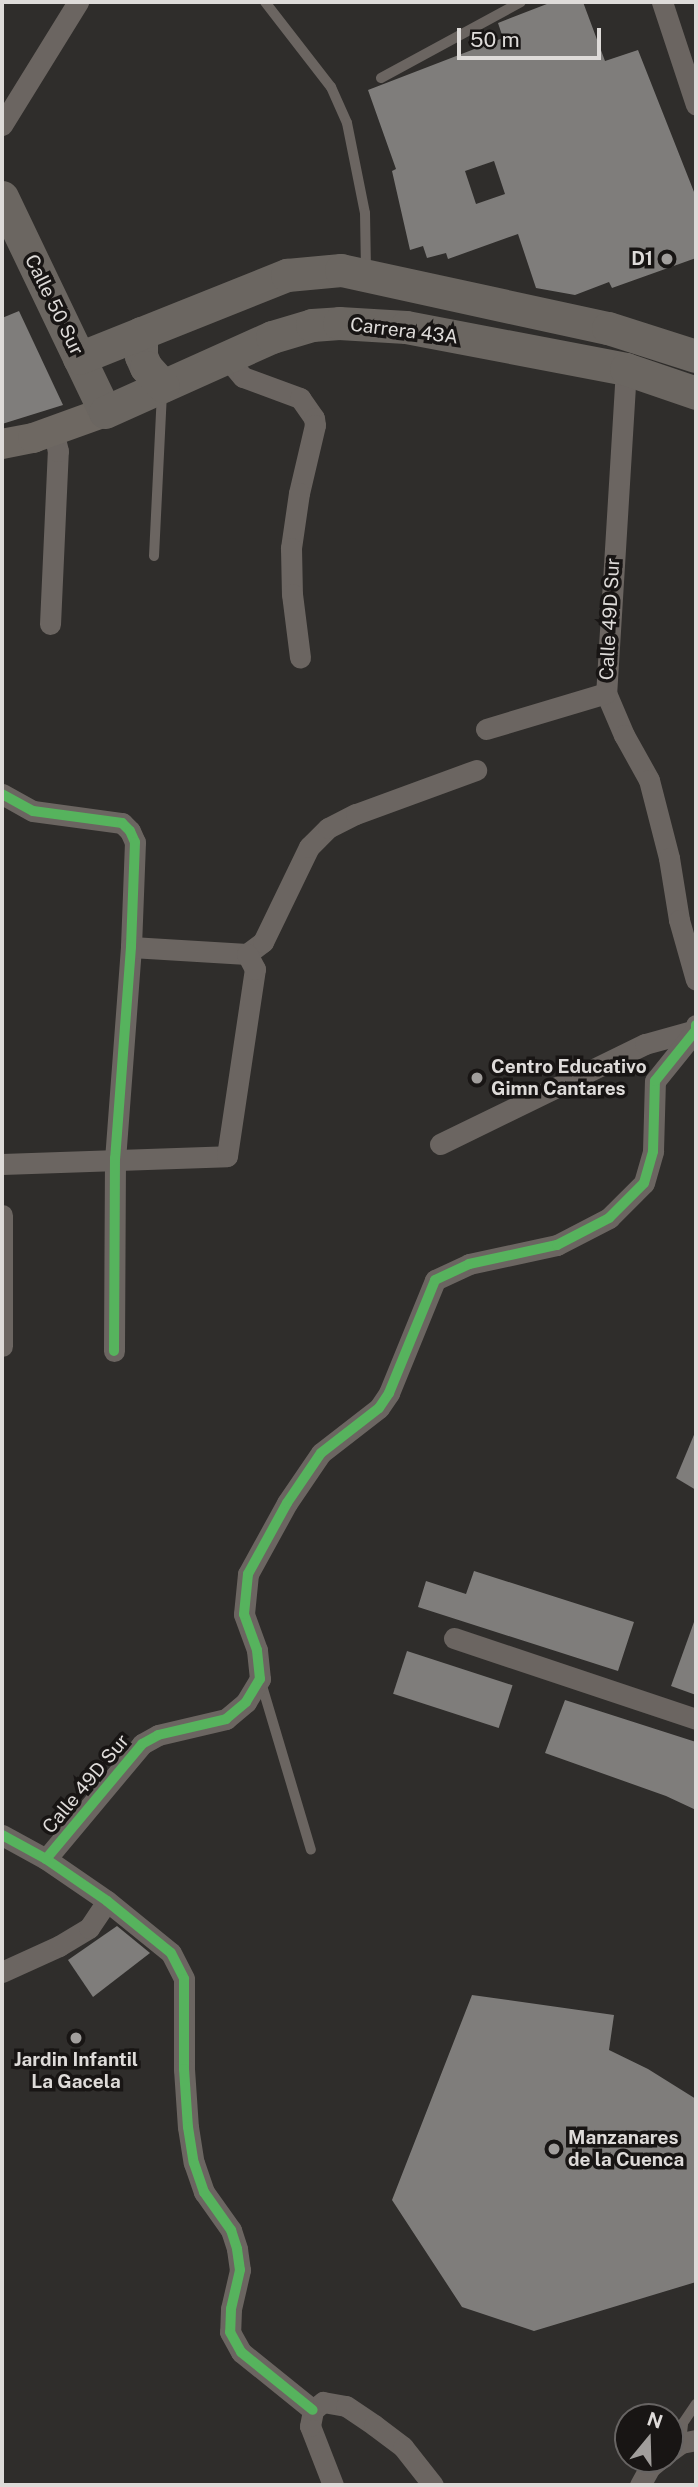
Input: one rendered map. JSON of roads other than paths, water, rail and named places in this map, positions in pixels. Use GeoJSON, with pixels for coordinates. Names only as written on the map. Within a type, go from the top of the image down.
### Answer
{"type":"FeatureCollection","features":[{"type":"Feature","properties":{"kind":"main road","name":"Calle 50 Sur"},"geometry":{"type":"LineString","coordinates":[[2,197],[105,412]]}},
{"type":"Feature","properties":{"kind":"main road"},"geometry":{"type":"LineString","coordinates":[[79,358],[287,275],[341,270],[608,328],[696,356]]}},
{"type":"Feature","properties":{"kind":"main road","name":"Carrera 43A"},"geometry":{"type":"LineString","coordinates":[[2,444],[53,431],[105,412],[272,337],[312,325],[364,322],[406,327],[626,369],[696,393]]}},
{"type":"Feature","properties":{"kind":"main road"},"geometry":{"type":"LineString","coordinates":[[141,333],[141,356],[146,367],[163,386]]}},
{"type":"Feature","properties":{"kind":"street"},"geometry":{"type":"LineString","coordinates":[[2,124],[78,2]]}},
{"type":"Feature","properties":{"kind":"street"},"geometry":{"type":"LineString","coordinates":[[662,2],[696,106]]}},
{"type":"Feature","properties":{"kind":"street"},"geometry":{"type":"LineString","coordinates":[[226,357],[243,377],[300,397],[314,418],[315,425],[299,493],[291,548],[292,594],[300,657]]}},
{"type":"Feature","properties":{"kind":"street","name":"Calle 49D Sur"},"geometry":{"type":"LineString","coordinates":[[626,369],[606,693],[624,736],[649,780],[687,919],[696,980]]}},
{"type":"Feature","properties":{"kind":"street"},"geometry":{"type":"LineString","coordinates":[[50,624],[58,451],[53,431]]}},
{"type":"Feature","properties":{"kind":"street"},"geometry":{"type":"LineString","coordinates":[[486,729],[606,693]]}},
{"type":"Feature","properties":{"kind":"street"},"geometry":{"type":"LineString","coordinates":[[131,947],[247,954],[263,942],[309,847],[328,828],[356,814],[476,769]]}},
{"type":"Feature","properties":{"kind":"street"},"geometry":{"type":"LineString","coordinates":[[2,794],[33,811],[122,823],[135,842],[131,947],[115,1158],[114,1351]]}},
{"type":"Feature","properties":{"kind":"street"},"geometry":{"type":"LineString","coordinates":[[2,1164],[227,1156],[255,969],[247,954]]}},
{"type":"Feature","properties":{"kind":"street"},"geometry":{"type":"LineString","coordinates":[[440,1144],[645,1044],[696,1027]]}},
{"type":"Feature","properties":{"kind":"street"},"geometry":{"type":"LineString","coordinates":[[260,1679],[257,1650],[244,1614],[248,1574],[287,1503],[321,1453],[379,1408],[389,1394],[435,1280],[469,1264],[557,1245],[609,1218],[643,1183],[653,1151],[655,1081],[696,1027]]}},
{"type":"Feature","properties":{"kind":"street"},"geometry":{"type":"LineString","coordinates":[[2,1216],[2,1346]]}},
{"type":"Feature","properties":{"kind":"street"},"geometry":{"type":"LineString","coordinates":[[454,1638],[696,1719]]}},
{"type":"Feature","properties":{"kind":"street","name":"Calle 49D Sur"},"geometry":{"type":"LineString","coordinates":[[260,1679],[246,1702],[226,1719],[158,1735],[142,1744],[46,1859],[107,1900],[171,1953],[184,1979],[184,2069],[188,2127],[194,2163],[204,2192],[231,2230],[240,2270],[231,2309],[230,2332],[241,2352],[313,2410]]}},
{"type":"Feature","properties":{"kind":"street"},"geometry":{"type":"LineString","coordinates":[[2,1835],[46,1859]]}},
{"type":"Feature","properties":{"kind":"street"},"geometry":{"type":"LineString","coordinates":[[2,1972],[59,1946],[89,1928],[107,1900]]}},
{"type":"Feature","properties":{"kind":"street"},"geometry":{"type":"LineString","coordinates":[[332,2485],[310,2426],[313,2410],[323,2402],[346,2406],[403,2447],[432,2485]]}},
{"type":"Feature","properties":{"kind":"lane"},"geometry":{"type":"LineString","coordinates":[[265,2],[331,87],[347,123],[365,213],[367,275]]}},
{"type":"Feature","properties":{"kind":"lane"},"geometry":{"type":"LineString","coordinates":[[381,78],[521,2]]}},
{"type":"Feature","properties":{"kind":"lane"},"geometry":{"type":"LineString","coordinates":[[154,556],[159,404],[163,386]]}},
{"type":"Feature","properties":{"kind":"lane"},"geometry":{"type":"LineString","coordinates":[[260,1679],[311,1850]]}},
{"type":"Feature","properties":{"kind":"lane"},"geometry":{"type":"LineString","coordinates":[[684,2422],[696,2404]]}},
{"type":"Feature","properties":{"kind":"place","name":"D1"},"geometry":{"type":"Point","coordinates":[667,259]}},
{"type":"Feature","properties":{"kind":"place","name":"Centro Educativo Gimn Cantares"},"geometry":{"type":"Point","coordinates":[477,1078]}},
{"type":"Feature","properties":{"kind":"place","name":"Jardin Infantil La Gacela"},"geometry":{"type":"Point","coordinates":[76,2038]}},
{"type":"Feature","properties":{"kind":"place","name":"Manzanares de la Cuenca"},"geometry":{"type":"Point","coordinates":[554,2149]}}]}
